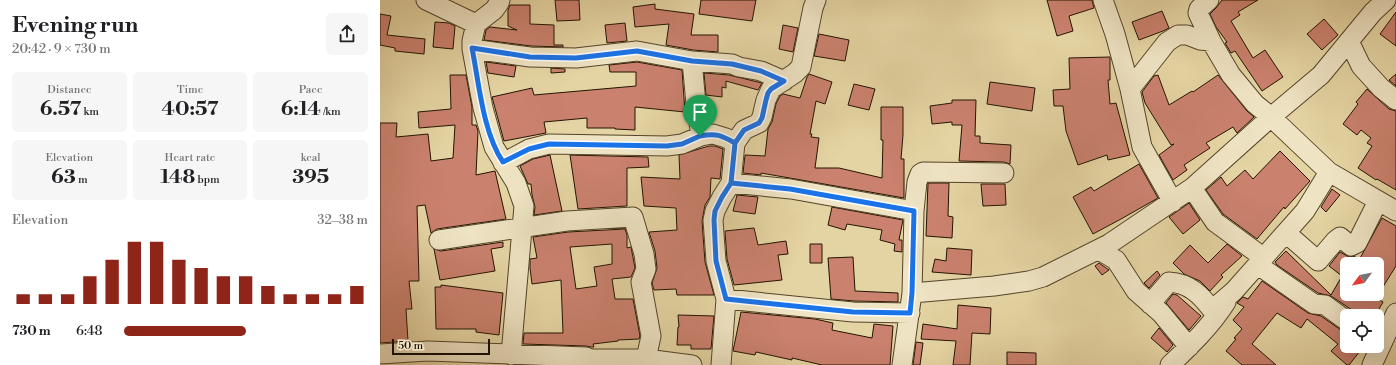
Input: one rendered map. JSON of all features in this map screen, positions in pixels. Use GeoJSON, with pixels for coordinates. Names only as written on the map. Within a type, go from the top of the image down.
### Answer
{"type":"FeatureCollection","features":[{"type":"Feature","properties":{"kind":"street"},"geometry":{"type":"LineString","coordinates":[[426,0],[476,24]]}},
{"type":"Feature","properties":{"kind":"street"},"geometry":{"type":"LineString","coordinates":[[500,0],[494,10],[476,24],[472,40],[472,48],[483,108],[494,147],[516,184],[522,196],[524,206],[511,355]]}},
{"type":"Feature","properties":{"kind":"street"},"geometry":{"type":"LineString","coordinates":[[722,365],[726,299],[716,261],[715,211],[731,183],[735,143],[744,130],[759,123],[762,118],[768,93],[771,89],[784,81],[801,67],[816,0]]}},
{"type":"Feature","properties":{"kind":"street"},"geometry":{"type":"LineString","coordinates":[[1103,0],[1115,34],[1130,89],[1142,147],[1172,202]]}},
{"type":"Feature","properties":{"kind":"street"},"geometry":{"type":"LineString","coordinates":[[1209,0],[1199,9],[1198,14],[1211,41],[1231,75],[1255,104],[1271,117],[1329,172],[1396,211]]}},
{"type":"Feature","properties":{"kind":"street"},"geometry":{"type":"LineString","coordinates":[[912,293],[994,286],[1029,281],[1043,277],[1067,266],[1109,244],[1192,188],[1271,117],[1321,75],[1373,12],[1386,0]]}},
{"type":"Feature","properties":{"kind":"street"},"geometry":{"type":"LineString","coordinates":[[1130,89],[1166,42],[1178,35],[1187,35],[1200,40],[1211,41]]}},
{"type":"Feature","properties":{"kind":"street"},"geometry":{"type":"LineString","coordinates":[[1349,41],[1361,66],[1380,88],[1396,100]]}},
{"type":"Feature","properties":{"kind":"street"},"geometry":{"type":"LineString","coordinates":[[472,48],[530,57],[576,58],[637,51],[692,61],[732,64],[761,71],[784,81]]}},
{"type":"Feature","properties":{"kind":"street"},"geometry":{"type":"LineString","coordinates":[[692,61],[700,136]]}},
{"type":"Feature","properties":{"kind":"street"},"geometry":{"type":"LineString","coordinates":[[503,162],[529,149],[549,144],[667,146],[682,144],[700,136],[713,134],[726,138],[735,143]]}},
{"type":"Feature","properties":{"kind":"street"},"geometry":{"type":"LineString","coordinates":[[902,365],[912,293],[914,211],[917,182],[920,174],[923,172],[1004,173]]}},
{"type":"Feature","properties":{"kind":"street"},"geometry":{"type":"LineString","coordinates":[[1150,304],[1169,282],[1191,288],[1204,299],[1212,310],[1234,291],[1305,211],[1329,172]]}},
{"type":"Feature","properties":{"kind":"street"},"geometry":{"type":"LineString","coordinates":[[731,183],[790,189],[914,211]]}},
{"type":"Feature","properties":{"kind":"street"},"geometry":{"type":"LineString","coordinates":[[1192,188],[1215,222],[1261,262],[1314,304],[1325,305],[1340,316]]}},
{"type":"Feature","properties":{"kind":"street"},"geometry":{"type":"LineString","coordinates":[[1286,233],[1318,261],[1340,237],[1351,246],[1357,243],[1378,201]]}},
{"type":"Feature","properties":{"kind":"street"},"geometry":{"type":"LineString","coordinates":[[439,240],[567,221],[633,218],[644,254],[646,269],[640,282],[651,336],[636,361]]}},
{"type":"Feature","properties":{"kind":"street"},"geometry":{"type":"LineString","coordinates":[[1099,250],[1116,260],[1136,291],[1161,313],[1190,347]]}},
{"type":"Feature","properties":{"kind":"street"},"geometry":{"type":"LineString","coordinates":[[1170,365],[1190,347],[1219,314],[1234,291]]}},
{"type":"Feature","properties":{"kind":"street"},"geometry":{"type":"LineString","coordinates":[[726,299],[853,312],[910,313]]}},
{"type":"Feature","properties":{"kind":"street"},"geometry":{"type":"LineString","coordinates":[[1372,365],[1388,330]]}},
{"type":"Feature","properties":{"kind":"street"},"geometry":{"type":"LineString","coordinates":[[380,354],[428,351],[586,357],[591,362],[636,361],[692,365]]}},
{"type":"Feature","properties":{"kind":"building"},"geometry":{"type":"Polygon","coordinates":[[[555,0],[579,0],[580,20],[557,21],[555,0]]]}},
{"type":"Feature","properties":{"kind":"building"},"geometry":{"type":"Polygon","coordinates":[[[701,0],[756,0],[752,21],[699,14],[701,0]]]}},
{"type":"Feature","properties":{"kind":"building"},"geometry":{"type":"Polygon","coordinates":[[[1047,0],[1092,0],[1094,8],[1069,16],[1073,31],[1057,36],[1047,0]]]}},
{"type":"Feature","properties":{"kind":"building"},"geometry":{"type":"Polygon","coordinates":[[[1222,0],[1258,0],[1238,12],[1240,15],[1231,21],[1253,58],[1265,50],[1283,77],[1262,91],[1235,51],[1231,53],[1225,43],[1227,42],[1216,27],[1210,14],[1222,0]]]}},
{"type":"Feature","properties":{"kind":"building"},"geometry":{"type":"Polygon","coordinates":[[[655,4],[655,9],[694,14],[691,35],[718,35],[718,52],[693,50],[666,45],[669,24],[635,27],[633,7],[655,4]]]}},
{"type":"Feature","properties":{"kind":"building"},"geometry":{"type":"Polygon","coordinates":[[[510,5],[530,5],[530,24],[554,25],[554,45],[563,45],[563,47],[531,46],[484,40],[486,30],[490,27],[517,30],[508,26],[508,10],[510,5]]]}},
{"type":"Feature","properties":{"kind":"building"},"geometry":{"type":"Polygon","coordinates":[[[1162,11],[1169,28],[1139,40],[1132,22],[1162,11]]]}},
{"type":"Feature","properties":{"kind":"building"},"geometry":{"type":"Polygon","coordinates":[[[1396,12],[1396,46],[1380,34],[1396,12]]]}},
{"type":"Feature","properties":{"kind":"building"},"geometry":{"type":"Polygon","coordinates":[[[380,14],[391,16],[387,35],[425,39],[424,54],[395,51],[395,48],[380,45],[380,14]]]}},
{"type":"Feature","properties":{"kind":"building"},"geometry":{"type":"Polygon","coordinates":[[[1324,19],[1338,35],[1322,50],[1307,34],[1324,19]]]}},
{"type":"Feature","properties":{"kind":"building"},"geometry":{"type":"Polygon","coordinates":[[[435,22],[449,23],[455,26],[453,49],[433,47],[435,22]]]}},
{"type":"Feature","properties":{"kind":"building"},"geometry":{"type":"Polygon","coordinates":[[[625,23],[627,41],[607,43],[605,25],[625,23]]]}},
{"type":"Feature","properties":{"kind":"building"},"geometry":{"type":"Polygon","coordinates":[[[783,25],[798,28],[793,52],[779,49],[783,25]]]}},
{"type":"Feature","properties":{"kind":"building"},"geometry":{"type":"Polygon","coordinates":[[[819,34],[849,40],[845,61],[814,56],[819,34]]]}},
{"type":"Feature","properties":{"kind":"building"},"geometry":{"type":"Polygon","coordinates":[[[1110,57],[1110,80],[1108,80],[1110,104],[1116,103],[1130,155],[1108,160],[1107,155],[1078,165],[1066,131],[1063,106],[1054,106],[1053,90],[1070,89],[1069,58],[1110,57]]]}},
{"type":"Feature","properties":{"kind":"building"},"geometry":{"type":"Polygon","coordinates":[[[486,62],[516,66],[514,77],[488,73],[486,62]]]}},
{"type":"Feature","properties":{"kind":"building"},"geometry":{"type":"Polygon","coordinates":[[[637,62],[682,70],[685,112],[635,107],[635,130],[587,128],[587,118],[544,122],[546,133],[504,141],[492,97],[532,88],[534,95],[636,86],[636,72],[610,72],[609,65],[637,62]]]}},
{"type":"Feature","properties":{"kind":"building"},"geometry":{"type":"Polygon","coordinates":[[[551,68],[565,69],[565,72],[551,73],[551,68]]]}},
{"type":"Feature","properties":{"kind":"building"},"geometry":{"type":"Polygon","coordinates":[[[704,73],[729,75],[762,83],[758,90],[726,81],[726,88],[722,87],[722,97],[706,95],[704,73]]]}},
{"type":"Feature","properties":{"kind":"building"},"geometry":{"type":"Polygon","coordinates":[[[809,74],[832,82],[825,104],[816,101],[810,134],[812,134],[811,137],[819,138],[815,168],[839,168],[882,178],[883,140],[881,140],[881,107],[903,107],[901,159],[904,159],[904,198],[761,173],[761,175],[743,173],[745,155],[765,156],[768,129],[772,122],[776,104],[780,96],[783,94],[800,98],[809,74]]]}},
{"type":"Feature","properties":{"kind":"building"},"geometry":{"type":"Polygon","coordinates":[[[1396,74],[1396,86],[1389,80],[1396,74]]]}},
{"type":"Feature","properties":{"kind":"building"},"geometry":{"type":"Polygon","coordinates":[[[450,75],[466,75],[472,107],[472,125],[476,125],[478,131],[476,175],[495,171],[506,219],[437,229],[431,233],[425,205],[417,206],[419,281],[409,281],[412,309],[406,309],[408,341],[380,343],[380,123],[397,123],[396,137],[428,134],[431,161],[453,158],[455,125],[419,128],[418,112],[451,109],[450,75]]]}},
{"type":"Feature","properties":{"kind":"building"},"geometry":{"type":"Polygon","coordinates":[[[1158,75],[1169,105],[1192,91],[1193,92],[1218,75],[1247,111],[1254,117],[1237,133],[1233,127],[1206,143],[1210,148],[1184,165],[1187,170],[1173,180],[1159,155],[1174,144],[1171,145],[1145,103],[1142,92],[1154,76],[1158,75]]]}},
{"type":"Feature","properties":{"kind":"building"},"geometry":{"type":"Polygon","coordinates":[[[990,82],[1035,88],[1032,111],[987,104],[990,82]]]}},
{"type":"Feature","properties":{"kind":"building"},"geometry":{"type":"Polygon","coordinates":[[[854,84],[875,89],[869,110],[848,105],[854,84]]]}},
{"type":"Feature","properties":{"kind":"building"},"geometry":{"type":"Polygon","coordinates":[[[1367,89],[1389,109],[1396,111],[1396,190],[1377,179],[1376,180],[1358,168],[1372,146],[1367,143],[1371,138],[1361,130],[1357,135],[1343,124],[1358,104],[1356,102],[1367,89]]]}},
{"type":"Feature","properties":{"kind":"building"},"geometry":{"type":"Polygon","coordinates":[[[952,100],[976,100],[975,136],[980,136],[980,143],[1011,145],[1010,164],[1004,162],[959,161],[962,125],[952,125],[952,122],[932,124],[930,106],[952,103],[952,100]]]}},
{"type":"Feature","properties":{"kind":"building"},"geometry":{"type":"Polygon","coordinates":[[[709,146],[715,146],[723,149],[720,179],[711,178],[710,197],[705,205],[702,221],[705,262],[714,295],[677,295],[676,289],[654,290],[652,283],[657,268],[655,251],[649,232],[677,230],[676,208],[644,206],[641,177],[680,179],[679,155],[709,146]]]}},
{"type":"Feature","properties":{"kind":"building"},"geometry":{"type":"Polygon","coordinates":[[[1280,151],[1310,181],[1285,209],[1284,207],[1257,239],[1223,214],[1206,190],[1221,177],[1227,186],[1245,170],[1253,179],[1280,151]]]}},
{"type":"Feature","properties":{"kind":"building"},"geometry":{"type":"Polygon","coordinates":[[[550,155],[562,211],[534,215],[535,207],[531,184],[528,184],[520,166],[533,159],[550,155]]]}},
{"type":"Feature","properties":{"kind":"building"},"geometry":{"type":"Polygon","coordinates":[[[570,155],[648,157],[649,167],[627,168],[627,206],[578,209],[570,155]]]}},
{"type":"Feature","properties":{"kind":"building"},"geometry":{"type":"Polygon","coordinates":[[[1139,164],[1158,198],[1093,234],[1073,197],[1091,187],[1094,191],[1139,164]]]}},
{"type":"Feature","properties":{"kind":"building"},"geometry":{"type":"Polygon","coordinates":[[[928,183],[949,183],[948,216],[953,217],[952,238],[926,236],[928,183]]]}},
{"type":"Feature","properties":{"kind":"building"},"geometry":{"type":"Polygon","coordinates":[[[981,184],[1005,184],[1006,205],[983,206],[981,184]]]}},
{"type":"Feature","properties":{"kind":"building"},"geometry":{"type":"Polygon","coordinates":[[[1332,189],[1340,195],[1326,212],[1321,207],[1332,189]]]}},
{"type":"Feature","properties":{"kind":"building"},"geometry":{"type":"Polygon","coordinates":[[[737,195],[758,197],[755,214],[733,211],[737,195]]]}},
{"type":"Feature","properties":{"kind":"building"},"geometry":{"type":"Polygon","coordinates":[[[1189,203],[1200,220],[1183,234],[1169,217],[1189,203]]]}},
{"type":"Feature","properties":{"kind":"building"},"geometry":{"type":"Polygon","coordinates":[[[832,207],[903,220],[899,240],[902,240],[902,252],[894,251],[895,244],[880,240],[882,230],[847,224],[845,230],[828,225],[832,207]]]}},
{"type":"Feature","properties":{"kind":"building"},"geometry":{"type":"Polygon","coordinates":[[[1382,218],[1396,226],[1396,266],[1384,285],[1384,257],[1361,257],[1382,218]]]}},
{"type":"Feature","properties":{"kind":"building"},"geometry":{"type":"Polygon","coordinates":[[[754,228],[758,245],[786,241],[788,254],[778,255],[782,280],[734,285],[727,259],[725,231],[754,228]]]}},
{"type":"Feature","properties":{"kind":"building"},"geometry":{"type":"Polygon","coordinates":[[[625,229],[627,235],[627,248],[631,247],[635,268],[631,277],[612,279],[615,299],[633,299],[640,336],[639,339],[618,340],[593,344],[594,347],[523,344],[524,333],[563,333],[561,280],[532,284],[530,259],[537,258],[533,237],[568,232],[625,229]],[[612,244],[570,247],[576,289],[597,286],[594,267],[612,264],[612,244]]]}},
{"type":"Feature","properties":{"kind":"building"},"geometry":{"type":"Polygon","coordinates":[[[503,242],[503,247],[491,249],[495,271],[440,280],[434,249],[441,251],[503,242]]]}},
{"type":"Feature","properties":{"kind":"building"},"geometry":{"type":"Polygon","coordinates":[[[810,244],[822,244],[822,263],[810,263],[810,244]]]}},
{"type":"Feature","properties":{"kind":"building"},"geometry":{"type":"Polygon","coordinates":[[[1227,244],[1242,256],[1221,275],[1223,277],[1210,291],[1200,281],[1184,274],[1173,263],[1190,245],[1208,263],[1227,244]]]}},
{"type":"Feature","properties":{"kind":"building"},"geometry":{"type":"Polygon","coordinates":[[[947,248],[972,250],[971,275],[932,272],[935,259],[946,261],[947,248]]]}},
{"type":"Feature","properties":{"kind":"building"},"geometry":{"type":"Polygon","coordinates":[[[1286,251],[1331,295],[1340,279],[1340,301],[1383,302],[1379,309],[1350,309],[1331,296],[1318,293],[1277,265],[1275,262],[1286,251]]]}},
{"type":"Feature","properties":{"kind":"building"},"geometry":{"type":"Polygon","coordinates":[[[1340,252],[1349,257],[1340,257],[1340,274],[1329,266],[1340,252]]]}},
{"type":"Feature","properties":{"kind":"building"},"geometry":{"type":"Polygon","coordinates":[[[853,257],[855,291],[898,293],[898,302],[831,299],[828,258],[853,257]]]}},
{"type":"Feature","properties":{"kind":"building"},"geometry":{"type":"Polygon","coordinates":[[[1099,263],[1109,270],[1102,275],[1095,266],[1099,263]]]}},
{"type":"Feature","properties":{"kind":"building"},"geometry":{"type":"Polygon","coordinates":[[[1157,271],[1160,275],[1149,288],[1144,283],[1157,271]]]}},
{"type":"Feature","properties":{"kind":"building"},"geometry":{"type":"Polygon","coordinates":[[[1262,281],[1308,313],[1321,316],[1340,329],[1340,353],[1358,353],[1349,365],[1347,365],[1331,351],[1338,344],[1307,319],[1301,328],[1277,313],[1252,344],[1276,365],[1242,365],[1226,351],[1242,329],[1233,320],[1244,307],[1237,303],[1243,297],[1248,299],[1262,281]]]}},
{"type":"Feature","properties":{"kind":"building"},"geometry":{"type":"Polygon","coordinates":[[[441,285],[503,293],[499,335],[476,332],[476,329],[436,329],[435,287],[441,287],[441,285]]]}},
{"type":"Feature","properties":{"kind":"building"},"geometry":{"type":"Polygon","coordinates":[[[1173,294],[1177,295],[1201,316],[1189,330],[1166,303],[1173,294]]]}},
{"type":"Feature","properties":{"kind":"building"},"geometry":{"type":"Polygon","coordinates":[[[958,305],[991,308],[990,334],[972,333],[970,365],[953,365],[956,341],[921,339],[923,324],[957,329],[958,305]]]}},
{"type":"Feature","properties":{"kind":"building"},"geometry":{"type":"Polygon","coordinates":[[[741,312],[815,319],[833,323],[832,330],[872,338],[874,324],[893,326],[890,365],[822,365],[756,352],[755,355],[733,351],[741,312]]]}},
{"type":"Feature","properties":{"kind":"building"},"geometry":{"type":"Polygon","coordinates":[[[678,315],[714,316],[711,349],[691,349],[691,345],[677,345],[679,327],[678,315]]]}},
{"type":"Feature","properties":{"kind":"building"},"geometry":{"type":"Polygon","coordinates":[[[1159,328],[1173,345],[1167,352],[1151,338],[1159,328]]]}},
{"type":"Feature","properties":{"kind":"building"},"geometry":{"type":"Polygon","coordinates":[[[916,342],[923,343],[920,365],[913,365],[916,342]]]}},
{"type":"Feature","properties":{"kind":"building"},"geometry":{"type":"Polygon","coordinates":[[[1007,352],[1036,353],[1036,365],[1007,365],[1007,352]]]}},
{"type":"Feature","properties":{"kind":"route"},"geometry":{"type":"LineString","coordinates":[[700,136],[682,144],[667,146],[643,144],[549,144],[529,149],[503,162],[494,147],[483,108],[472,48],[530,57],[576,58],[637,51],[692,61],[732,64],[739,67],[761,71],[784,81],[771,89],[768,93],[762,118],[759,123],[744,130],[735,143],[731,183],[790,189],[914,211],[912,293],[910,313],[853,312],[726,299],[716,261],[714,220],[715,211],[731,183],[735,143],[726,138],[713,134],[700,136]]}}]}
